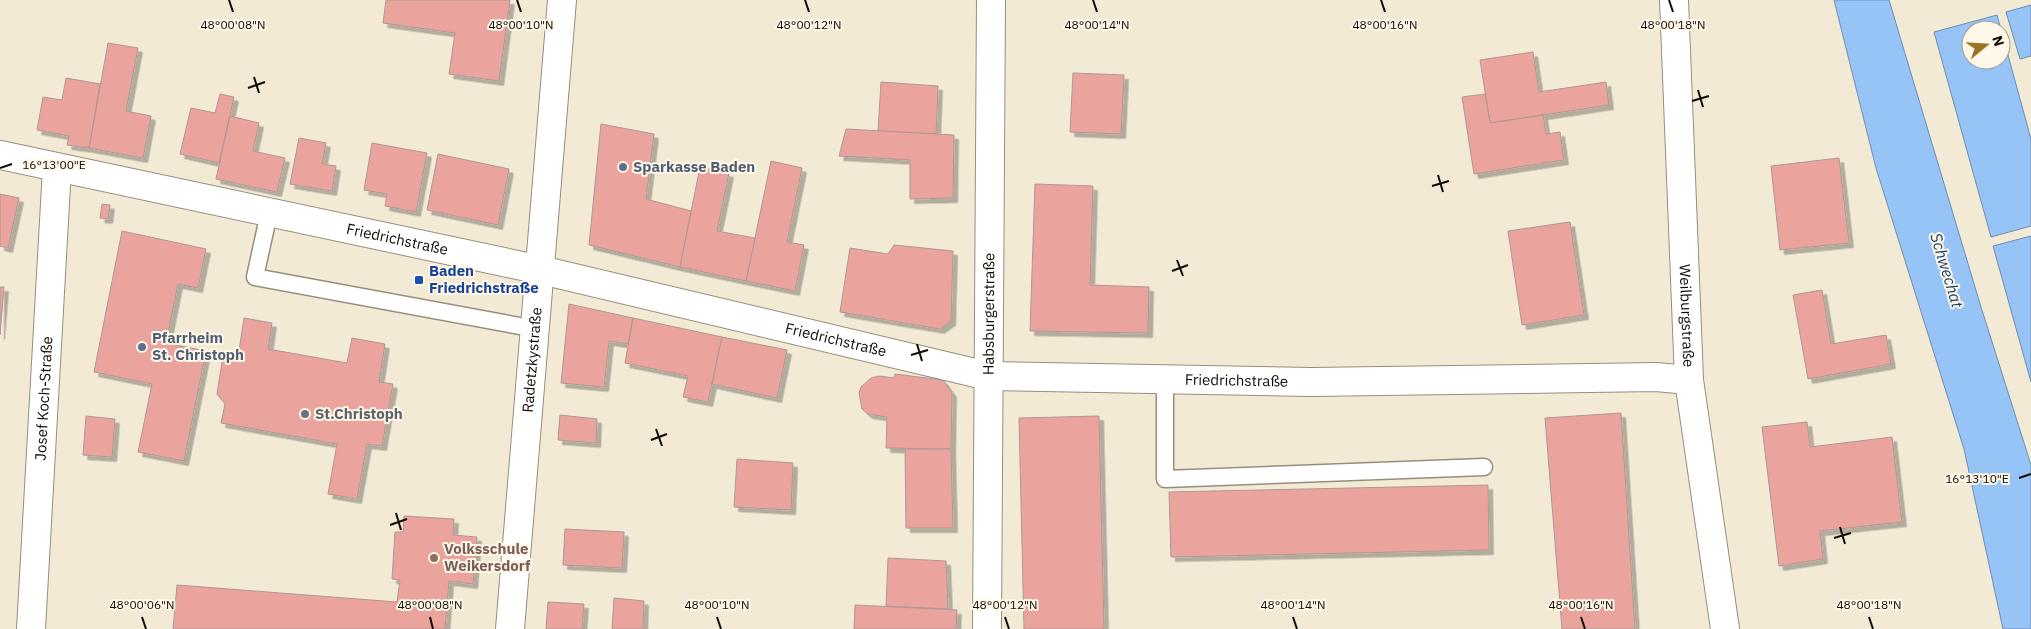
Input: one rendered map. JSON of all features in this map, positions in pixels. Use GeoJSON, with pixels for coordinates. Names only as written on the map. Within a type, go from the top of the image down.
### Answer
{"type":"FeatureCollection","features":[{"type":"Feature","properties":{"kind":"street","name":"Radetzkystraße"},"geometry":{"type":"LineString","coordinates":[[510,629],[562,0]]}},
{"type":"Feature","properties":{"kind":"street","name":"Habsburgerstraße"},"geometry":{"type":"LineString","coordinates":[[987,629],[991,0]]}},
{"type":"Feature","properties":{"kind":"street","name":"Weilburgstraße"},"geometry":{"type":"LineString","coordinates":[[1674,0],[1689,380],[1725,629]]}},
{"type":"Feature","properties":{"kind":"street","name":"Friedrichstraße"},"geometry":{"type":"LineString","coordinates":[[0,155],[541,270],[988,376],[1311,382],[1656,377],[1689,380]]}},
{"type":"Feature","properties":{"kind":"street","name":"Josef Koch-Straße"},"geometry":{"type":"LineString","coordinates":[[30,629],[57,168]]}},
{"type":"Feature","properties":{"kind":"lane"},"geometry":{"type":"LineString","coordinates":[[269,213],[255,277],[536,329]]}},
{"type":"Feature","properties":{"kind":"lane"},"geometry":{"type":"LineString","coordinates":[[1165,380],[1165,480],[1484,468]]}},
{"type":"Feature","properties":{"kind":"water","name":"Schwechat"},"geometry":{"type":"Polygon","coordinates":[[[1834,0],[1889,0],[1981,307],[2031,465],[2031,629],[2003,629],[1964,449],[1876,168],[1834,0]]]}},
{"type":"Feature","properties":{"kind":"water"},"geometry":{"type":"Polygon","coordinates":[[[2031,5],[2031,56],[2020,59],[2011,29],[2011,20],[2008,20],[2006,12],[2031,5]]]}},
{"type":"Feature","properties":{"kind":"water"},"geometry":{"type":"Polygon","coordinates":[[[1997,15],[1998,20],[1978,20],[1997,15]]]}},
{"type":"Feature","properties":{"kind":"water"},"geometry":{"type":"Polygon","coordinates":[[[1961,25],[1961,70],[2011,70],[2011,66],[2031,139],[2031,226],[1991,237],[1934,32],[1961,25]]]}},
{"type":"Feature","properties":{"kind":"water"},"geometry":{"type":"Polygon","coordinates":[[[2031,236],[2031,382],[1993,246],[2031,236]]]}},
{"type":"Feature","properties":{"kind":"building"},"geometry":{"type":"Polygon","coordinates":[[[386,0],[510,0],[499,81],[449,74],[455,33],[383,23],[386,0]]]}},
{"type":"Feature","properties":{"kind":"building"},"geometry":{"type":"Polygon","coordinates":[[[108,43],[138,48],[126,111],[151,116],[143,158],[89,148],[108,43]]]}},
{"type":"Feature","properties":{"kind":"building"},"geometry":{"type":"Polygon","coordinates":[[[1533,52],[1539,92],[1606,82],[1609,105],[1490,123],[1480,60],[1533,52]]]}},
{"type":"Feature","properties":{"kind":"building"},"geometry":{"type":"Polygon","coordinates":[[[1073,73],[1124,75],[1121,134],[1070,132],[1073,73]]]}},
{"type":"Feature","properties":{"kind":"building"},"geometry":{"type":"Polygon","coordinates":[[[66,78],[100,84],[89,148],[67,145],[69,136],[37,130],[43,97],[62,100],[66,78]]]}},
{"type":"Feature","properties":{"kind":"building"},"geometry":{"type":"Polygon","coordinates":[[[881,82],[938,86],[936,134],[878,131],[881,82]]]}},
{"type":"Feature","properties":{"kind":"building"},"geometry":{"type":"Polygon","coordinates":[[[220,94],[234,97],[219,163],[180,154],[191,108],[215,113],[220,94]]]}},
{"type":"Feature","properties":{"kind":"building"},"geometry":{"type":"Polygon","coordinates":[[[1485,94],[1490,123],[1543,115],[1546,134],[1560,132],[1564,160],[1474,174],[1462,97],[1485,94]]]}},
{"type":"Feature","properties":{"kind":"building"},"geometry":{"type":"Polygon","coordinates":[[[230,116],[259,123],[253,151],[285,158],[277,192],[216,179],[230,116]]]}},
{"type":"Feature","properties":{"kind":"building","name":"Sparkasse Baden"},"geometry":{"type":"Polygon","coordinates":[[[601,124],[654,134],[646,199],[691,211],[680,267],[589,245],[601,124]]]}},
{"type":"Feature","properties":{"kind":"building"},"geometry":{"type":"Polygon","coordinates":[[[846,129],[954,135],[953,198],[910,199],[910,160],[839,156],[846,129]]]}},
{"type":"Feature","properties":{"kind":"building"},"geometry":{"type":"Polygon","coordinates":[[[299,138],[326,143],[322,164],[336,166],[332,191],[290,184],[299,138]]]}},
{"type":"Feature","properties":{"kind":"building"},"geometry":{"type":"Polygon","coordinates":[[[372,143],[427,153],[416,212],[385,206],[387,194],[364,190],[372,143]]]}},
{"type":"Feature","properties":{"kind":"building"},"geometry":{"type":"Polygon","coordinates":[[[438,154],[509,169],[498,225],[427,210],[438,154]]]}},
{"type":"Feature","properties":{"kind":"building"},"geometry":{"type":"Polygon","coordinates":[[[1839,158],[1849,243],[1780,250],[1771,166],[1839,158]]]}},
{"type":"Feature","properties":{"kind":"building"},"geometry":{"type":"Polygon","coordinates":[[[771,161],[802,168],[787,242],[804,245],[795,291],[746,281],[771,161]]]}},
{"type":"Feature","properties":{"kind":"building"},"geometry":{"type":"Polygon","coordinates":[[[700,167],[729,173],[717,231],[755,238],[746,281],[680,267],[700,167]]]}},
{"type":"Feature","properties":{"kind":"building"},"geometry":{"type":"Polygon","coordinates":[[[1035,184],[1093,186],[1090,285],[1149,287],[1148,333],[1030,331],[1035,184]]]}},
{"type":"Feature","properties":{"kind":"building"},"geometry":{"type":"Polygon","coordinates":[[[0,194],[19,198],[8,248],[0,246],[0,194]]]}},
{"type":"Feature","properties":{"kind":"building"},"geometry":{"type":"Polygon","coordinates":[[[102,204],[110,205],[108,219],[100,218],[102,204]]]}},
{"type":"Feature","properties":{"kind":"building"},"geometry":{"type":"Polygon","coordinates":[[[1570,222],[1584,315],[1522,325],[1508,231],[1570,222]]]}},
{"type":"Feature","properties":{"kind":"building","name":"Pfarrheim St. Christoph"},"geometry":{"type":"Polygon","coordinates":[[[122,231],[206,249],[198,288],[178,284],[166,343],[206,351],[184,461],[138,452],[152,384],[94,372],[122,231]]]}},
{"type":"Feature","properties":{"kind":"building"},"geometry":{"type":"Polygon","coordinates":[[[894,245],[953,251],[951,321],[940,329],[840,312],[850,248],[888,254],[894,245]]]}},
{"type":"Feature","properties":{"kind":"building"},"geometry":{"type":"Polygon","coordinates":[[[0,287],[4,287],[0,335],[0,287]]]}},
{"type":"Feature","properties":{"kind":"building"},"geometry":{"type":"Polygon","coordinates":[[[1822,290],[1831,344],[1886,335],[1891,364],[1808,379],[1793,295],[1822,290]]]}},
{"type":"Feature","properties":{"kind":"building"},"geometry":{"type":"Polygon","coordinates":[[[569,304],[633,318],[628,344],[609,341],[604,387],[561,383],[569,304]]]}},
{"type":"Feature","properties":{"kind":"building","name":"St.Christoph"},"geometry":{"type":"Polygon","coordinates":[[[244,318],[272,323],[268,349],[347,363],[352,338],[385,344],[379,382],[393,384],[382,446],[367,444],[357,499],[328,494],[337,444],[221,423],[225,404],[217,394],[222,362],[230,355],[238,357],[244,318]]]}},
{"type":"Feature","properties":{"kind":"building"},"geometry":{"type":"Polygon","coordinates":[[[633,318],[722,337],[708,402],[683,397],[688,376],[625,363],[633,318]]]}},
{"type":"Feature","properties":{"kind":"building"},"geometry":{"type":"Polygon","coordinates":[[[722,337],[787,350],[777,398],[712,384],[722,337]]]}},
{"type":"Feature","properties":{"kind":"building"},"geometry":{"type":"Polygon","coordinates":[[[895,374],[943,380],[952,393],[951,449],[886,448],[887,417],[868,414],[862,409],[859,393],[861,387],[871,378],[879,376],[894,378],[895,374]]]}},
{"type":"Feature","properties":{"kind":"building"},"geometry":{"type":"Polygon","coordinates":[[[1621,413],[1635,629],[1562,629],[1545,418],[1621,413]]]}},
{"type":"Feature","properties":{"kind":"building"},"geometry":{"type":"Polygon","coordinates":[[[560,415],[597,419],[596,443],[558,440],[560,415]]]}},
{"type":"Feature","properties":{"kind":"building"},"geometry":{"type":"Polygon","coordinates":[[[86,416],[115,419],[112,457],[83,455],[86,416]]]}},
{"type":"Feature","properties":{"kind":"building"},"geometry":{"type":"Polygon","coordinates":[[[1099,416],[1104,629],[1024,629],[1019,418],[1099,416]]]}},
{"type":"Feature","properties":{"kind":"building"},"geometry":{"type":"Polygon","coordinates":[[[1807,422],[1810,447],[1892,437],[1902,522],[1820,531],[1823,559],[1779,566],[1762,427],[1807,422]]]}},
{"type":"Feature","properties":{"kind":"building"},"geometry":{"type":"Polygon","coordinates":[[[905,449],[951,449],[953,528],[906,528],[905,449]]]}},
{"type":"Feature","properties":{"kind":"building"},"geometry":{"type":"Polygon","coordinates":[[[737,459],[793,463],[791,510],[734,507],[737,459]]]}},
{"type":"Feature","properties":{"kind":"building"},"geometry":{"type":"Polygon","coordinates":[[[1488,485],[1489,550],[1171,557],[1169,492],[1488,485]]]}},
{"type":"Feature","properties":{"kind":"building","name":"Volksschule Weikersdorf"},"geometry":{"type":"Polygon","coordinates":[[[404,516],[454,519],[453,535],[477,537],[473,584],[449,581],[445,629],[173,629],[177,585],[397,602],[400,580],[392,579],[395,532],[403,532],[404,516]]]}},
{"type":"Feature","properties":{"kind":"building"},"geometry":{"type":"Polygon","coordinates":[[[565,529],[624,532],[622,568],[563,565],[565,529]]]}},
{"type":"Feature","properties":{"kind":"building"},"geometry":{"type":"Polygon","coordinates":[[[888,558],[946,561],[948,609],[886,606],[888,558]]]}},
{"type":"Feature","properties":{"kind":"building"},"geometry":{"type":"Polygon","coordinates":[[[614,598],[644,601],[643,629],[612,629],[614,598]]]}},
{"type":"Feature","properties":{"kind":"building"},"geometry":{"type":"Polygon","coordinates":[[[548,602],[584,604],[582,629],[546,629],[548,602]]]}},
{"type":"Feature","properties":{"kind":"building"},"geometry":{"type":"Polygon","coordinates":[[[855,605],[957,610],[956,629],[854,629],[855,605]]]}},
{"type":"Feature","properties":{"kind":"place","name":"Sparkasse Baden"},"geometry":{"type":"Point","coordinates":[623,167]}},
{"type":"Feature","properties":{"kind":"place","name":"Baden Friedrichstraße"},"geometry":{"type":"Point","coordinates":[419,280]}},
{"type":"Feature","properties":{"kind":"place","name":"Pfarrheim St. Christoph"},"geometry":{"type":"Point","coordinates":[142,347]}},
{"type":"Feature","properties":{"kind":"place","name":"St.Christoph"},"geometry":{"type":"Point","coordinates":[305,414]}},
{"type":"Feature","properties":{"kind":"place","name":"Volksschule Weikersdorf"},"geometry":{"type":"Point","coordinates":[434,558]}}]}
